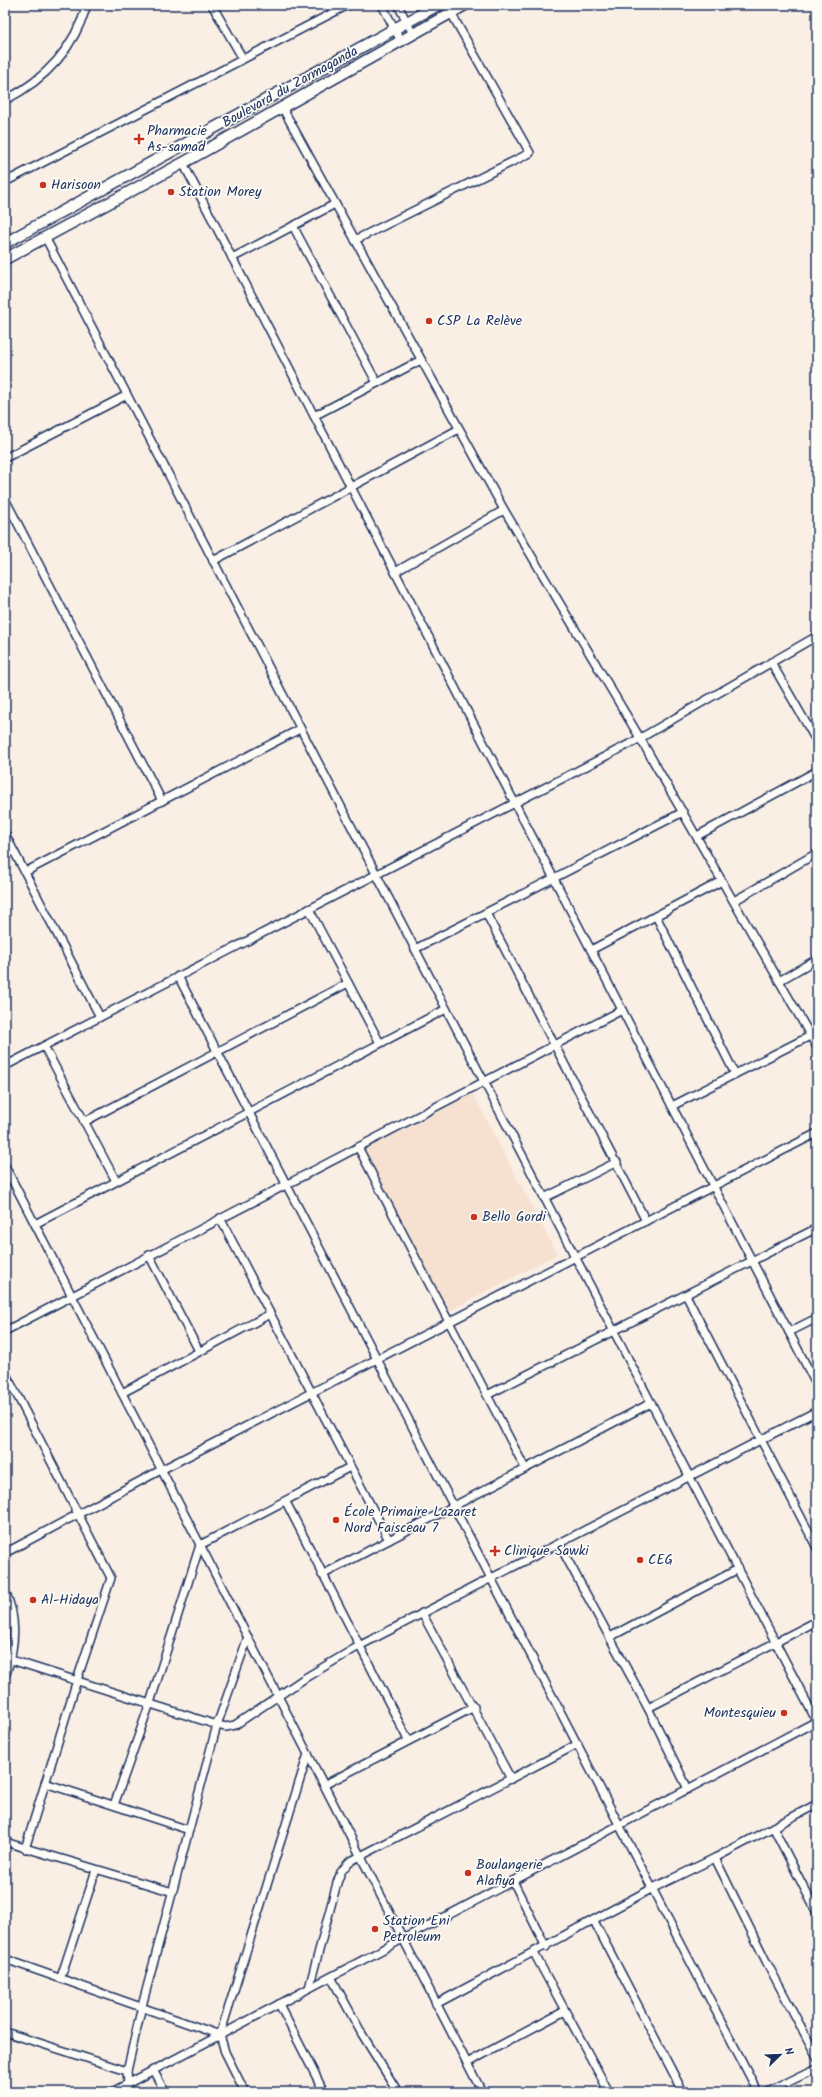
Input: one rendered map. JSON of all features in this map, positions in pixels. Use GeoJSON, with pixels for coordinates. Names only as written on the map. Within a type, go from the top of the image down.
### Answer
{"type":"FeatureCollection","features":[{"type":"Feature","properties":{"kind":"main road","name":"Boulevard du Zarmaganda"},"geometry":{"type":"LineString","coordinates":[[5,243],[438,5]]}},
{"type":"Feature","properties":{"kind":"main road","name":"Boulevard du Zarmaganda"},"geometry":{"type":"LineString","coordinates":[[5,259],[183,163],[465,5]]}},
{"type":"Feature","properties":{"kind":"street"},"geometry":{"type":"LineString","coordinates":[[5,100],[34,83],[59,59],[72,40],[87,5]]}},
{"type":"Feature","properties":{"kind":"street"},"geometry":{"type":"LineString","coordinates":[[212,5],[243,60]]}},
{"type":"Feature","properties":{"kind":"street"},"geometry":{"type":"LineString","coordinates":[[5,182],[348,5]]}},
{"type":"Feature","properties":{"kind":"street"},"geometry":{"type":"LineString","coordinates":[[382,5],[401,41]]}},
{"type":"Feature","properties":{"kind":"street"},"geometry":{"type":"LineString","coordinates":[[398,5],[407,23],[417,32]]}},
{"type":"Feature","properties":{"kind":"street"},"geometry":{"type":"LineString","coordinates":[[355,240],[530,153],[451,13]]}},
{"type":"Feature","properties":{"kind":"street"},"geometry":{"type":"LineString","coordinates":[[282,107],[504,510],[640,738],[817,1047]]}},
{"type":"Feature","properties":{"kind":"street"},"geometry":{"type":"LineString","coordinates":[[183,163],[817,1386]]}},
{"type":"Feature","properties":{"kind":"street"},"geometry":{"type":"LineString","coordinates":[[232,258],[335,204]]}},
{"type":"Feature","properties":{"kind":"street"},"geometry":{"type":"LineString","coordinates":[[293,226],[377,383]]}},
{"type":"Feature","properties":{"kind":"street"},"geometry":{"type":"LineString","coordinates":[[45,237],[817,1721],[112,2092]]}},
{"type":"Feature","properties":{"kind":"street"},"geometry":{"type":"LineString","coordinates":[[314,416],[421,360]]}},
{"type":"Feature","properties":{"kind":"street"},"geometry":{"type":"LineString","coordinates":[[5,458],[127,395]]}},
{"type":"Feature","properties":{"kind":"street"},"geometry":{"type":"LineString","coordinates":[[213,561],[459,429]]}},
{"type":"Feature","properties":{"kind":"street"},"geometry":{"type":"LineString","coordinates":[[5,499],[162,801]]}},
{"type":"Feature","properties":{"kind":"street"},"geometry":{"type":"LineString","coordinates":[[395,572],[504,510]]}},
{"type":"Feature","properties":{"kind":"street"},"geometry":{"type":"LineString","coordinates":[[5,1066],[640,738],[817,636]]}},
{"type":"Feature","properties":{"kind":"street"},"geometry":{"type":"LineString","coordinates":[[771,662],[817,742]]}},
{"type":"Feature","properties":{"kind":"street"},"geometry":{"type":"LineString","coordinates":[[25,872],[300,729]]}},
{"type":"Feature","properties":{"kind":"street"},"geometry":{"type":"LineString","coordinates":[[696,836],[817,771]]}},
{"type":"Feature","properties":{"kind":"street"},"geometry":{"type":"LineString","coordinates":[[415,949],[683,812]]}},
{"type":"Feature","properties":{"kind":"street"},"geometry":{"type":"LineString","coordinates":[[5,834],[100,1017]]}},
{"type":"Feature","properties":{"kind":"street"},"geometry":{"type":"LineString","coordinates":[[734,901],[817,853]]}},
{"type":"Feature","properties":{"kind":"street"},"geometry":{"type":"LineString","coordinates":[[591,950],[722,881]]}},
{"type":"Feature","properties":{"kind":"street"},"geometry":{"type":"LineString","coordinates":[[309,909],[380,1043]]}},
{"type":"Feature","properties":{"kind":"street"},"geometry":{"type":"LineString","coordinates":[[486,913],[646,1221]]}},
{"type":"Feature","properties":{"kind":"street"},"geometry":{"type":"LineString","coordinates":[[656,916],[735,1074]]}},
{"type":"Feature","properties":{"kind":"street"},"geometry":{"type":"LineString","coordinates":[[779,981],[817,960]]}},
{"type":"Feature","properties":{"kind":"street"},"geometry":{"type":"LineString","coordinates":[[178,976],[620,1824],[651,1889],[758,2092]]}},
{"type":"Feature","properties":{"kind":"street"},"geometry":{"type":"LineString","coordinates":[[84,1122],[348,983]]}},
{"type":"Feature","properties":{"kind":"street"},"geometry":{"type":"LineString","coordinates":[[35,1224],[446,1009]]}},
{"type":"Feature","properties":{"kind":"street"},"geometry":{"type":"LineString","coordinates":[[5,1331],[286,1183],[622,1010]]}},
{"type":"Feature","properties":{"kind":"street"},"geometry":{"type":"LineString","coordinates":[[672,1106],[810,1036]]}},
{"type":"Feature","properties":{"kind":"street"},"geometry":{"type":"LineString","coordinates":[[44,1046],[116,1181]]}},
{"type":"Feature","properties":{"kind":"street"},"geometry":{"type":"LineString","coordinates":[[5,1553],[79,1515],[161,1470],[378,1360],[817,1132]]}},
{"type":"Feature","properties":{"kind":"street"},"geometry":{"type":"LineString","coordinates":[[358,1147],[525,1468]]}},
{"type":"Feature","properties":{"kind":"street"},"geometry":{"type":"LineString","coordinates":[[544,1198],[616,1162]]}},
{"type":"Feature","properties":{"kind":"street"},"geometry":{"type":"LineString","coordinates":[[5,1166],[482,2092]]}},
{"type":"Feature","properties":{"kind":"street"},"geometry":{"type":"LineString","coordinates":[[220,1218],[388,1540]]}},
{"type":"Feature","properties":{"kind":"street"},"geometry":{"type":"LineString","coordinates":[[487,1395],[817,1228]]}},
{"type":"Feature","properties":{"kind":"street"},"geometry":{"type":"LineString","coordinates":[[149,1255],[199,1351]]}},
{"type":"Feature","properties":{"kind":"street"},"geometry":{"type":"LineString","coordinates":[[686,1295],[817,1548]]}},
{"type":"Feature","properties":{"kind":"street"},"geometry":{"type":"LineString","coordinates":[[122,1393],[270,1314]]}},
{"type":"Feature","properties":{"kind":"street"},"geometry":{"type":"LineString","coordinates":[[789,1332],[817,1318]]}},
{"type":"Feature","properties":{"kind":"street"},"geometry":{"type":"LineString","coordinates":[[5,1372],[111,1578],[77,1680],[26,1849]]}},
{"type":"Feature","properties":{"kind":"street"},"geometry":{"type":"LineString","coordinates":[[322,1575],[651,1403]]}},
{"type":"Feature","properties":{"kind":"street"},"geometry":{"type":"LineString","coordinates":[[8,1659],[150,1702],[217,1725],[226,1727],[235,1725],[305,1678],[359,1646],[817,1411]]}},
{"type":"Feature","properties":{"kind":"street"},"geometry":{"type":"LineString","coordinates":[[114,1805],[150,1702],[200,1545],[286,1502],[350,1467]]}},
{"type":"Feature","properties":{"kind":"street"},"geometry":{"type":"LineString","coordinates":[[286,1502],[322,1575],[408,1740]]}},
{"type":"Feature","properties":{"kind":"street"},"geometry":{"type":"LineString","coordinates":[[559,1544],[648,1708],[688,1788]]}},
{"type":"Feature","properties":{"kind":"street"},"geometry":{"type":"LineString","coordinates":[[610,1637],[738,1569]]}},
{"type":"Feature","properties":{"kind":"street"},"geometry":{"type":"LineString","coordinates":[[5,1591],[14,1615],[5,1677]]}},
{"type":"Feature","properties":{"kind":"street"},"geometry":{"type":"LineString","coordinates":[[422,1613],[474,1707],[511,1779]]}},
{"type":"Feature","properties":{"kind":"street"},"geometry":{"type":"LineString","coordinates":[[648,1708],[817,1621]]}},
{"type":"Feature","properties":{"kind":"street"},"geometry":{"type":"LineString","coordinates":[[124,2092],[128,2084],[127,2071],[142,2006],[217,1725],[248,1637]]}},
{"type":"Feature","properties":{"kind":"street"},"geometry":{"type":"LineString","coordinates":[[324,1785],[474,1707]]}},
{"type":"Feature","properties":{"kind":"street"},"geometry":{"type":"LineString","coordinates":[[309,1988],[341,1872],[349,1862],[578,1744]]}},
{"type":"Feature","properties":{"kind":"street"},"geometry":{"type":"LineString","coordinates":[[245,2092],[225,2052],[220,2035],[308,1754]]}},
{"type":"Feature","properties":{"kind":"street"},"geometry":{"type":"LineString","coordinates":[[45,1783],[190,1830]]}},
{"type":"Feature","properties":{"kind":"street"},"geometry":{"type":"LineString","coordinates":[[436,2004],[546,1947],[651,1889],[715,1858],[817,1804]]}},
{"type":"Feature","properties":{"kind":"street"},"geometry":{"type":"LineString","coordinates":[[772,1827],[817,1913]]}},
{"type":"Feature","properties":{"kind":"street"},"geometry":{"type":"LineString","coordinates":[[5,1842],[173,1892]]}},
{"type":"Feature","properties":{"kind":"street"},"geometry":{"type":"LineString","coordinates":[[715,1858],[766,1961],[817,2057]]}},
{"type":"Feature","properties":{"kind":"street"},"geometry":{"type":"LineString","coordinates":[[61,1977],[96,1870]]}},
{"type":"Feature","properties":{"kind":"street"},"geometry":{"type":"LineString","coordinates":[[513,1881],[546,1947]]}},
{"type":"Feature","properties":{"kind":"street"},"geometry":{"type":"LineString","coordinates":[[594,1921],[683,2092]]}},
{"type":"Feature","properties":{"kind":"street"},"geometry":{"type":"LineString","coordinates":[[534,1953],[609,2092]]}},
{"type":"Feature","properties":{"kind":"street"},"geometry":{"type":"LineString","coordinates":[[5,1959],[61,1977],[220,2035]]}},
{"type":"Feature","properties":{"kind":"street"},"geometry":{"type":"LineString","coordinates":[[331,1976],[362,2034],[398,2092]]}},
{"type":"Feature","properties":{"kind":"street"},"geometry":{"type":"LineString","coordinates":[[279,2004],[324,2092]]}},
{"type":"Feature","properties":{"kind":"street"},"geometry":{"type":"LineString","coordinates":[[467,2063],[565,2011]]}},
{"type":"Feature","properties":{"kind":"street"},"geometry":{"type":"LineString","coordinates":[[5,2032],[127,2071]]}},
{"type":"Feature","properties":{"kind":"street"},"geometry":{"type":"LineString","coordinates":[[768,2092],[817,2068]]}},
{"type":"Feature","properties":{"kind":"street"},"geometry":{"type":"LineString","coordinates":[[153,2070],[165,2092]]}},
{"type":"Feature","properties":{"kind":"shaded area"},"geometry":{"type":"Polygon","coordinates":[[[473,1094],[557,1254],[449,1311],[365,1150],[473,1094]]]}},
{"type":"Feature","properties":{"kind":"place","name":"Pharmacie As-samad"},"geometry":{"type":"Point","coordinates":[139,139]}},
{"type":"Feature","properties":{"kind":"place","name":"Harisoon"},"geometry":{"type":"Point","coordinates":[43,185]}},
{"type":"Feature","properties":{"kind":"place","name":"Station Morey"},"geometry":{"type":"Point","coordinates":[171,192]}},
{"type":"Feature","properties":{"kind":"place","name":"CSP La Relève"},"geometry":{"type":"Point","coordinates":[429,321]}},
{"type":"Feature","properties":{"kind":"place","name":"Bello Gordi"},"geometry":{"type":"Point","coordinates":[474,1217]}},
{"type":"Feature","properties":{"kind":"place","name":"École Primaire Lazaret Nord Faisceau 7"},"geometry":{"type":"Point","coordinates":[336,1520]}},
{"type":"Feature","properties":{"kind":"place","name":"Clinique Sawki"},"geometry":{"type":"Point","coordinates":[495,1551]}},
{"type":"Feature","properties":{"kind":"place","name":"CEG"},"geometry":{"type":"Point","coordinates":[640,1560]}},
{"type":"Feature","properties":{"kind":"place","name":"Al-Hidaya"},"geometry":{"type":"Point","coordinates":[33,1600]}},
{"type":"Feature","properties":{"kind":"place","name":"Montesquieu"},"geometry":{"type":"Point","coordinates":[784,1713]}},
{"type":"Feature","properties":{"kind":"place","name":"Boulangerie Alafiya"},"geometry":{"type":"Point","coordinates":[468,1873]}},
{"type":"Feature","properties":{"kind":"place","name":"Station Eni Petroleum"},"geometry":{"type":"Point","coordinates":[375,1929]}}]}
